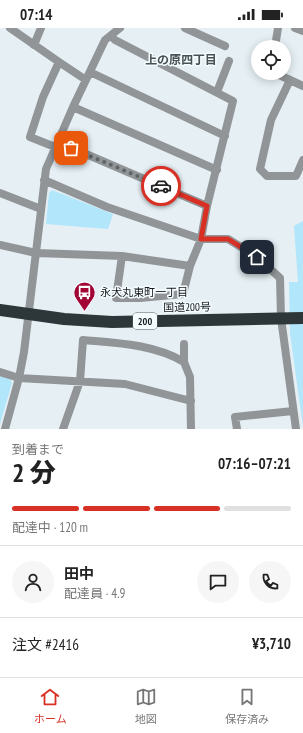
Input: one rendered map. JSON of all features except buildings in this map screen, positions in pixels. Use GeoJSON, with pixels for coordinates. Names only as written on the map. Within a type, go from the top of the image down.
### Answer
{"type":"FeatureCollection","features":[{"type":"Feature","properties":{"kind":"highway","name":"国道200号"},"geometry":{"type":"LineString","coordinates":[[0,310],[27,315],[112,322],[292,318]]}},
{"type":"Feature","properties":{"kind":"street"},"geometry":{"type":"LineString","coordinates":[[10,28],[59,62],[225,136]]}},
{"type":"Feature","properties":{"kind":"street"},"geometry":{"type":"LineString","coordinates":[[34,45],[41,28]]}},
{"type":"Feature","properties":{"kind":"street"},"geometry":{"type":"LineString","coordinates":[[5,429],[19,378],[46,169],[73,106],[105,40],[112,36],[120,28]]}},
{"type":"Feature","properties":{"kind":"street"},"geometry":{"type":"LineString","coordinates":[[185,28],[197,31],[225,46]]}},
{"type":"Feature","properties":{"kind":"street"},"geometry":{"type":"LineString","coordinates":[[275,40],[278,28]]}},
{"type":"Feature","properties":{"kind":"street"},"geometry":{"type":"LineString","coordinates":[[296,28],[303,31]]}},
{"type":"Feature","properties":{"kind":"street"},"geometry":{"type":"LineString","coordinates":[[112,36],[115,40],[233,101],[207,206],[201,239],[190,266],[183,294],[140,298],[116,298],[122,256]]}},
{"type":"Feature","properties":{"kind":"street"},"geometry":{"type":"LineString","coordinates":[[217,92],[229,61]]}},
{"type":"Feature","properties":{"kind":"street"},"geometry":{"type":"LineString","coordinates":[[59,62],[43,97],[30,137],[56,145],[207,206]]}},
{"type":"Feature","properties":{"kind":"street"},"geometry":{"type":"LineString","coordinates":[[303,86],[290,80],[271,120],[260,169],[267,176],[296,176],[303,160]]}},
{"type":"Feature","properties":{"kind":"street"},"geometry":{"type":"LineString","coordinates":[[73,106],[217,170]]}},
{"type":"Feature","properties":{"kind":"street"},"geometry":{"type":"LineString","coordinates":[[44,180],[107,206],[201,239],[228,239],[257,257],[280,278],[292,318],[293,411],[296,429]]}},
{"type":"Feature","properties":{"kind":"street"},"geometry":{"type":"LineString","coordinates":[[0,193],[41,209]]}},
{"type":"Feature","properties":{"kind":"street"},"geometry":{"type":"LineString","coordinates":[[0,244],[36,253],[122,256],[190,266]]}},
{"type":"Feature","properties":{"kind":"street"},"geometry":{"type":"LineString","coordinates":[[63,429],[80,381],[83,340],[133,345],[176,357],[184,362]]}},
{"type":"Feature","properties":{"kind":"street"},"geometry":{"type":"LineString","coordinates":[[184,344],[184,362],[190,376],[191,429]]}},
{"type":"Feature","properties":{"kind":"street"},"geometry":{"type":"LineString","coordinates":[[0,372],[19,378],[125,384],[191,401]]}},
{"type":"Feature","properties":{"kind":"street"},"geometry":{"type":"LineString","coordinates":[[237,429],[235,417],[293,411]]}},
{"type":"Feature","properties":{"kind":"shaded area"},"geometry":{"type":"Polygon","coordinates":[[[52,190],[113,214],[108,229],[46,224],[49,193],[52,190]]]}},
{"type":"Feature","properties":{"kind":"shaded area"},"geometry":{"type":"Polygon","coordinates":[[[303,221],[303,427],[290,333],[289,282],[298,282],[294,226],[303,221]]]}},
{"type":"Feature","properties":{"kind":"shaded area"},"geometry":{"type":"Polygon","coordinates":[[[0,376],[10,379],[12,383],[0,424],[0,376]]]}},
{"type":"Feature","properties":{"kind":"way so far"},"geometry":{"type":"LineString","coordinates":[[71,148],[161,186]]}},
{"type":"Feature","properties":{"kind":"place","name":"永犬丸東町一丁目"},"geometry":{"type":"Point","coordinates":[84,312]}},
{"type":"Feature","properties":{"kind":"district","name":"上の原四丁目"},"geometry":{"type":"Point","coordinates":[181,59]}},
{"type":"Feature","properties":{"kind":"route"},"geometry":{"type":"LineString","coordinates":[[161,186],[207,206],[201,239],[228,239],[257,257]]}}]}
